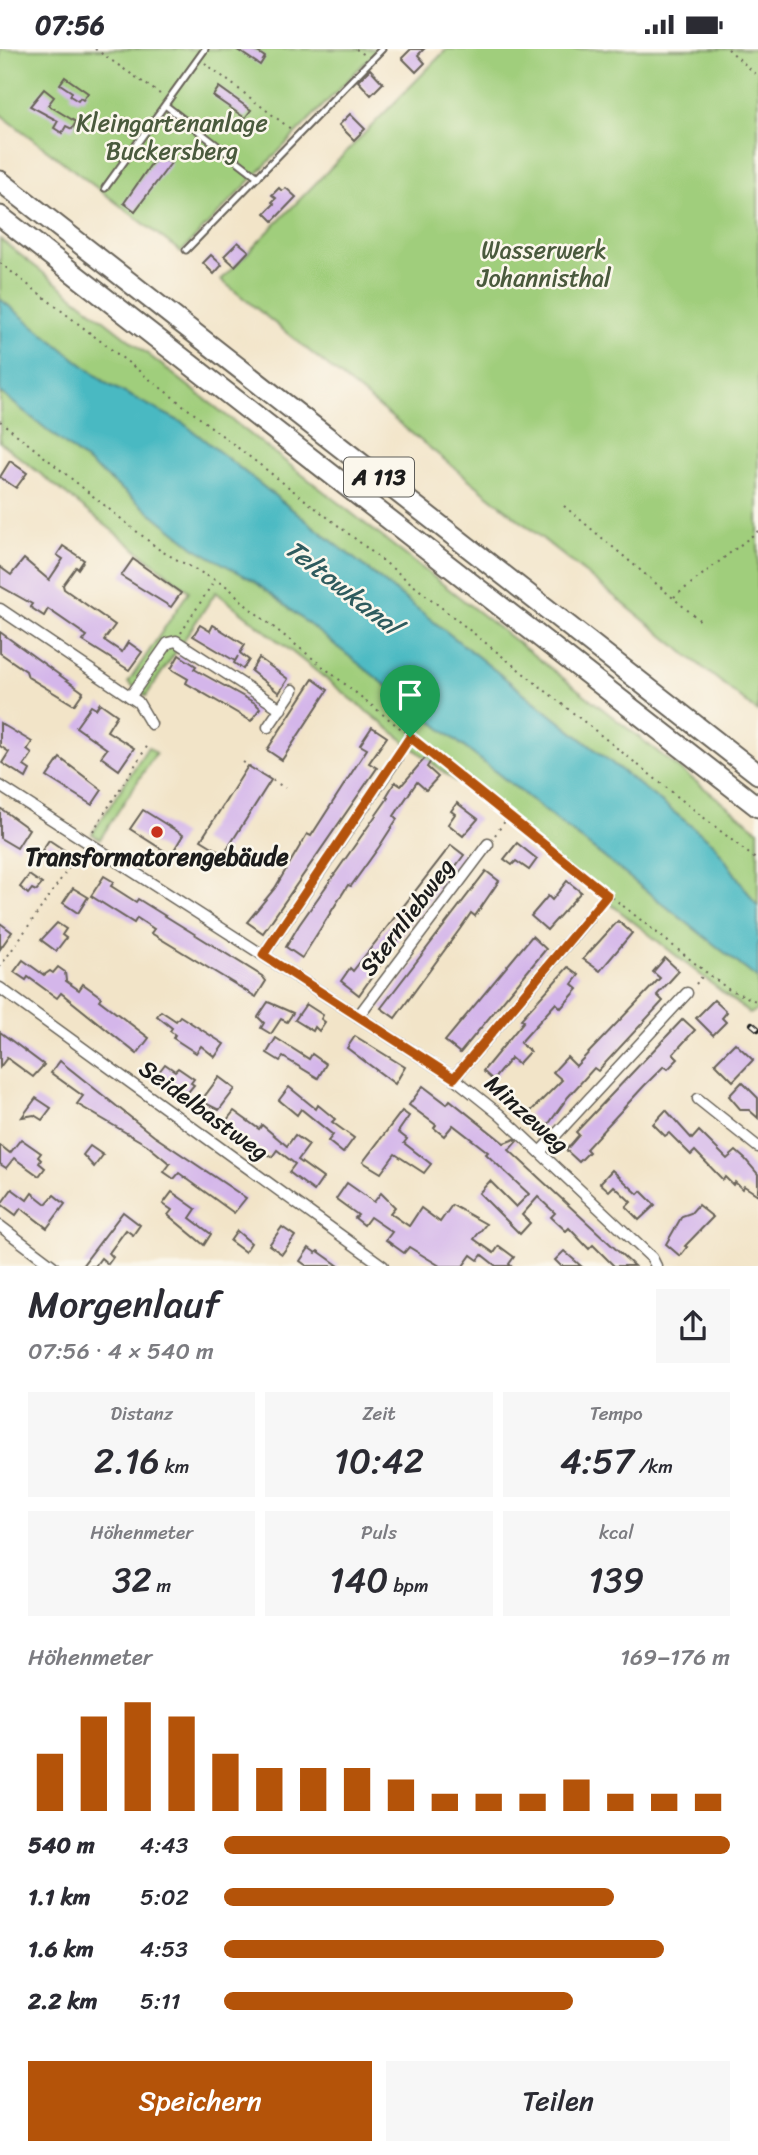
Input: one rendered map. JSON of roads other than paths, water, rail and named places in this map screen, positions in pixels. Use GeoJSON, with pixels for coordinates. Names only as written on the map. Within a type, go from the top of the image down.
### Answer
{"type":"FeatureCollection","features":[{"type":"Feature","properties":{"kind":"highway","name":"A 113"},"geometry":{"type":"LineString","coordinates":[[0,181],[758,774]]}},
{"type":"Feature","properties":{"kind":"highway","name":"A 113"},"geometry":{"type":"LineString","coordinates":[[0,216],[758,807]]}},
{"type":"Feature","properties":{"kind":"street"},"geometry":{"type":"LineString","coordinates":[[0,609],[130,697],[145,710],[151,724]]}},
{"type":"Feature","properties":{"kind":"street"},"geometry":{"type":"LineString","coordinates":[[130,697],[168,643],[176,641],[281,709]]}},
{"type":"Feature","properties":{"kind":"street"},"geometry":{"type":"LineString","coordinates":[[268,727],[293,690]]}},
{"type":"Feature","properties":{"kind":"street"},"geometry":{"type":"LineString","coordinates":[[263,955],[397,758]]}},
{"type":"Feature","properties":{"kind":"street","name":"Minzeweg"},"geometry":{"type":"LineString","coordinates":[[0,786],[454,1078],[541,1153],[652,1258],[656,1266]]}},
{"type":"Feature","properties":{"kind":"street","name":"Sternliebweg"},"geometry":{"type":"LineString","coordinates":[[359,1015],[488,844]]}},
{"type":"Feature","properties":{"kind":"street"},"geometry":{"type":"LineString","coordinates":[[454,1078],[589,917]]}},
{"type":"Feature","properties":{"kind":"street","name":"Seidelbastweg"},"geometry":{"type":"LineString","coordinates":[[0,988],[383,1266]]}},
{"type":"Feature","properties":{"kind":"street"},"geometry":{"type":"LineString","coordinates":[[541,1153],[687,993]]}},
{"type":"Feature","properties":{"kind":"street"},"geometry":{"type":"LineString","coordinates":[[698,1099],[758,1147]]}},
{"type":"Feature","properties":{"kind":"street"},"geometry":{"type":"LineString","coordinates":[[0,1226],[53,1266]]}},
{"type":"Feature","properties":{"kind":"lane"},"geometry":{"type":"LineString","coordinates":[[105,188],[205,49]]}},
{"type":"Feature","properties":{"kind":"lane"},"geometry":{"type":"LineString","coordinates":[[186,250],[382,49]]}},
{"type":"Feature","properties":{"kind":"lane"},"geometry":{"type":"LineString","coordinates":[[167,102],[258,177]]}},
{"type":"Feature","properties":{"kind":"water","name":"Teltowkanal"},"geometry":{"type":"Polygon","coordinates":[[[0,299],[107,384],[183,423],[714,844],[758,907],[758,979],[254,581],[195,548],[0,392],[0,299]]]}},
{"type":"Feature","properties":{"kind":"railway"},"geometry":{"type":"LineString","coordinates":[[752,1024],[758,1029]]}},
{"type":"Feature","properties":{"kind":"place","name":"Transformatorengebäude"},"geometry":{"type":"Point","coordinates":[157,832]}},
{"type":"Feature","properties":{"kind":"park label","name":"Kleingartenanlage Buckersberg"},"geometry":{"type":"Point","coordinates":[172,137]}},
{"type":"Feature","properties":{"kind":"park label","name":"Wasserwerk Johannisthal"},"geometry":{"type":"Point","coordinates":[544,264]}}]}
